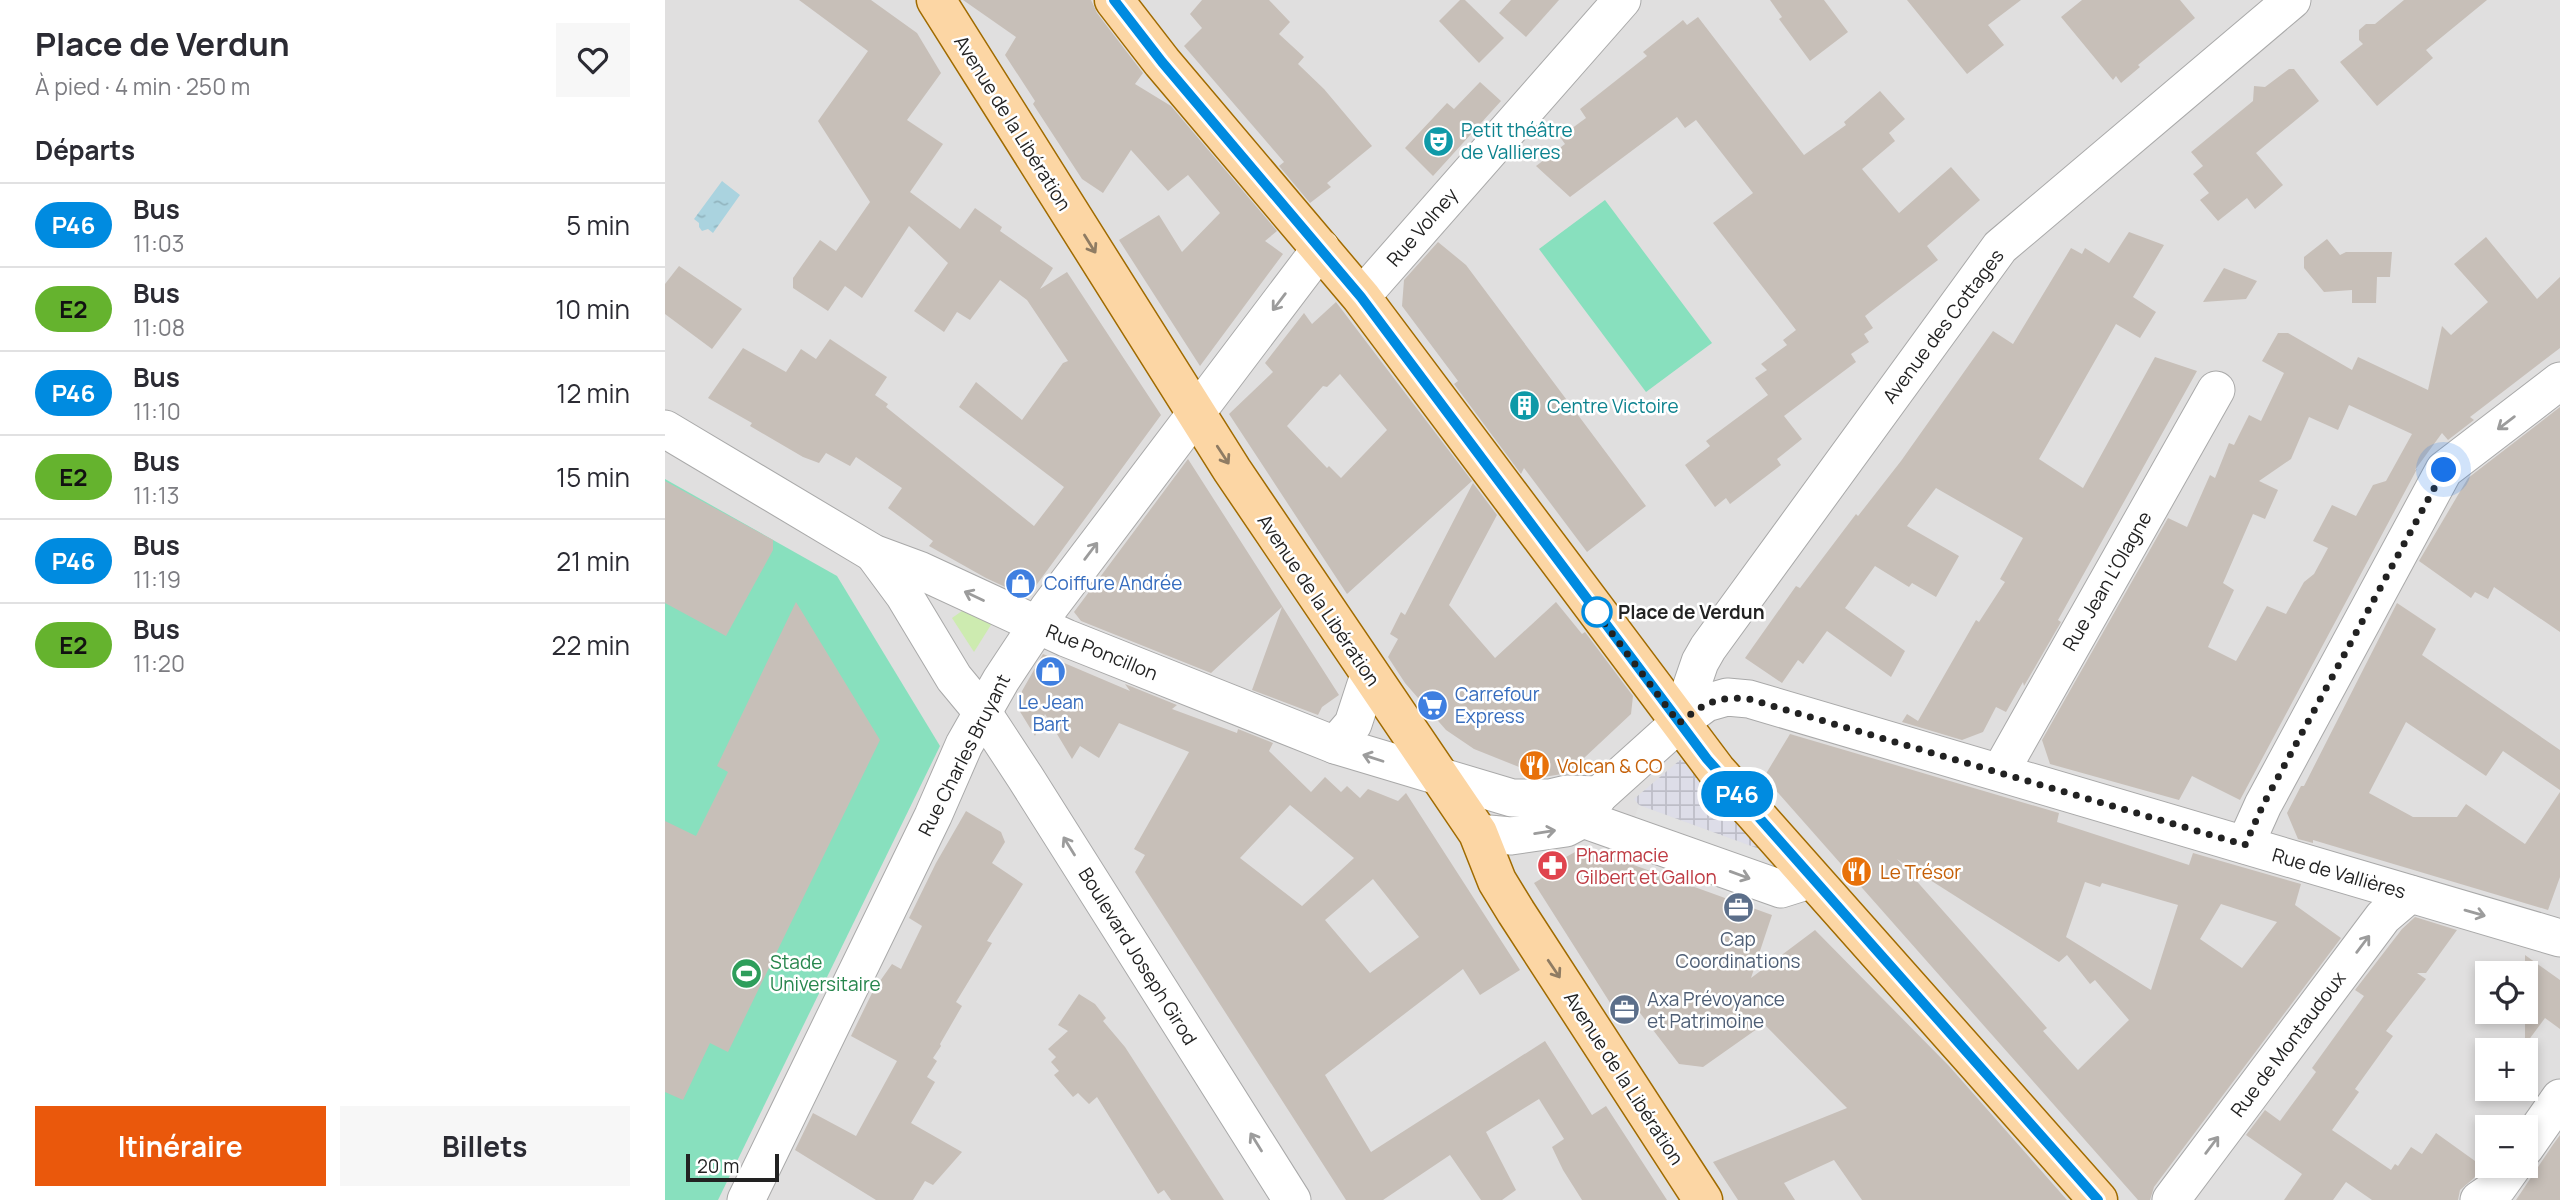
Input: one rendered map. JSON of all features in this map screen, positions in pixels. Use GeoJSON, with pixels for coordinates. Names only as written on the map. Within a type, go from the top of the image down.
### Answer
{"type":"FeatureCollection","features":[{"type":"Feature","properties":{"kind":"main road","name":"Avenue de la Libération"},"geometry":{"type":"LineString","coordinates":[[936,0],[1195,413],[1369,675],[1478,833],[1497,881],[1516,912],[1703,1200]]}},
{"type":"Feature","properties":{"kind":"main road"},"geometry":{"type":"LineString","coordinates":[[1114,0],[1162,62],[1361,297],[1679,723],[1730,787],[2098,1200]]}},
{"type":"Feature","properties":{"kind":"street","name":"Rue Volney"},"geometry":{"type":"LineString","coordinates":[[1361,297],[1622,0]]}},
{"type":"Feature","properties":{"kind":"street","name":"Avenue des Cottages"},"geometry":{"type":"LineString","coordinates":[[1679,723],[1700,662],[1708,648],[2000,247],[2292,0]]}},
{"type":"Feature","properties":{"kind":"street","name":"Rue Charles Bruyant"},"geometry":{"type":"LineString","coordinates":[[746,1200],[933,816],[955,765],[1036,625],[1321,248]]}},
{"type":"Feature","properties":{"kind":"street"},"geometry":{"type":"LineString","coordinates":[[2245,845],[2258,814],[2444,470],[2560,381]]}},
{"type":"Feature","properties":{"kind":"street","name":"Rue Jean L'Olagne"},"geometry":{"type":"LineString","coordinates":[[2000,772],[2216,390]]}},
{"type":"Feature","properties":{"kind":"street","name":"Rue Poncillon"},"geometry":{"type":"LineString","coordinates":[[665,429],[873,553],[919,570],[1036,625],[1335,745],[1439,776]]}},
{"type":"Feature","properties":{"kind":"street","name":"Rue Poncillon"},"geometry":{"type":"LineString","coordinates":[[873,553],[904,595],[954,678],[983,713]]}},
{"type":"Feature","properties":{"kind":"street"},"geometry":{"type":"LineString","coordinates":[[1335,745],[1353,724],[1369,675]]}},
{"type":"Feature","properties":{"kind":"street","name":"Rue de Vallières"},"geometry":{"type":"LineString","coordinates":[[1679,723],[1706,703],[1727,697],[1749,699],[2560,938]]}},
{"type":"Feature","properties":{"kind":"street","name":"Boulevard Joseph Girod"},"geometry":{"type":"LineString","coordinates":[[983,713],[1292,1200]]}},
{"type":"Feature","properties":{"kind":"street"},"geometry":{"type":"LineString","coordinates":[[1478,833],[1511,836],[1566,828],[1679,723]]}},
{"type":"Feature","properties":{"kind":"street"},"geometry":{"type":"LineString","coordinates":[[1439,776],[1512,798],[1550,798],[1567,794],[1591,807],[1781,889],[1800,883],[1808,874]]}},
{"type":"Feature","properties":{"kind":"street","name":"Rue de Montaudoux"},"geometry":{"type":"LineString","coordinates":[[2171,1200],[2383,917],[2410,894]]}},
{"type":"Feature","properties":{"kind":"street"},"geometry":{"type":"LineString","coordinates":[[2538,1129],[2560,1098]]}},
{"type":"Feature","properties":{"kind":"shaded area"},"geometry":{"type":"Polygon","coordinates":[[[665,0],[2560,0],[2560,1200],[665,1200],[665,0]]]}},
{"type":"Feature","properties":{"kind":"shaded area"},"geometry":{"type":"Polygon","coordinates":[[[1680,760],[1688,761],[1765,851],[1639,805],[1634,799],[1680,760]]]}},
{"type":"Feature","properties":{"kind":"shaded area"},"geometry":{"type":"Polygon","coordinates":[[[1639,805],[1765,851],[1759,868],[1633,822],[1639,805]]]}},
{"type":"Feature","properties":{"kind":"shaded area"},"geometry":{"type":"Polygon","coordinates":[[[1607,839],[1775,900],[1771,909],[1604,848],[1607,839]]]}},
{"type":"Feature","properties":{"kind":"green space"},"geometry":{"type":"Polygon","coordinates":[[[1605,200],[1712,343],[1646,392],[1539,249],[1605,200]]]}},
{"type":"Feature","properties":{"kind":"green space","name":"Stade Universitaire"},"geometry":{"type":"Polygon","coordinates":[[[665,479],[837,576],[940,746],[718,1200],[665,1200],[665,479]]]}},
{"type":"Feature","properties":{"kind":"green space"},"geometry":{"type":"Polygon","coordinates":[[[969,606],[994,620],[974,652],[952,618],[969,606]]]}},
{"type":"Feature","properties":{"kind":"water"},"geometry":{"type":"Polygon","coordinates":[[[722,181],[740,195],[713,233],[708,229],[702,231],[694,219],[722,181]]]}},
{"type":"Feature","properties":{"kind":"building"},"geometry":{"type":"Polygon","coordinates":[[[799,0],[871,0],[917,33],[941,73],[907,120],[943,144],[910,192],[960,229],[975,208],[1002,227],[1000,231],[1053,268],[1040,289],[1067,272],[1161,415],[1032,591],[1020,594],[929,546],[933,541],[888,508],[902,488],[856,457],[850,466],[826,453],[819,463],[803,457],[708,398],[743,348],[786,372],[801,349],[816,359],[830,339],[887,377],[875,395],[888,404],[886,407],[1034,526],[1064,487],[959,407],[976,382],[1022,420],[1063,363],[1068,361],[1027,300],[1000,280],[970,320],[957,312],[944,332],[914,311],[948,263],[909,226],[862,298],[845,286],[828,311],[793,288],[793,278],[820,240],[836,251],[870,202],[818,121],[868,51],[799,0]]]}},
{"type":"Feature","properties":{"kind":"building"},"geometry":{"type":"Polygon","coordinates":[[[963,0],[1091,0],[1097,13],[1143,73],[1135,84],[1171,106],[1277,231],[1265,241],[1283,254],[1200,366],[1119,240],[1159,215],[1182,252],[1220,213],[1188,175],[1168,191],[1131,150],[1103,193],[1082,179],[1005,55],[1016,37],[963,0]]]}},
{"type":"Feature","properties":{"kind":"building"},"geometry":{"type":"Polygon","coordinates":[[[1202,0],[1269,0],[1290,22],[1279,34],[1304,57],[1298,64],[1324,89],[1372,146],[1327,183],[1331,187],[1310,203],[1279,166],[1284,162],[1184,46],[1202,28],[1190,14],[1202,0]]]}},
{"type":"Feature","properties":{"kind":"building"},"geometry":{"type":"Polygon","coordinates":[[[1460,0],[1465,0],[1504,38],[1479,63],[1439,21],[1460,0]]]}},
{"type":"Feature","properties":{"kind":"building"},"geometry":{"type":"Polygon","coordinates":[[[1511,0],[1559,0],[1526,37],[1499,13],[1511,0]]]}},
{"type":"Feature","properties":{"kind":"building"},"geometry":{"type":"Polygon","coordinates":[[[1770,0],[1824,0],[1848,32],[1810,61],[1779,19],[1782,17],[1770,0]]]}},
{"type":"Feature","properties":{"kind":"building"},"geometry":{"type":"Polygon","coordinates":[[[1907,0],[2021,0],[1988,25],[2004,45],[1967,74],[1907,0]]]}},
{"type":"Feature","properties":{"kind":"building"},"geometry":{"type":"Polygon","coordinates":[[[2082,0],[2180,0],[2195,18],[2138,65],[2140,67],[2121,83],[2116,76],[2113,80],[2061,17],[2082,0]]]}},
{"type":"Feature","properties":{"kind":"building"},"geometry":{"type":"Polygon","coordinates":[[[2404,0],[2487,0],[2426,50],[2433,58],[2377,106],[2340,62],[2363,44],[2359,40],[2359,30],[2366,24],[2375,24],[2404,0]]]}},
{"type":"Feature","properties":{"kind":"building"},"geometry":{"type":"Polygon","coordinates":[[[1698,17],[1804,155],[1846,125],[1844,122],[1880,91],[1905,119],[1889,133],[1895,141],[1862,169],[1899,213],[1951,167],[1980,200],[1927,246],[1938,260],[1865,316],[1873,328],[1864,334],[1869,342],[1851,354],[1856,362],[1784,416],[1802,439],[1777,459],[1781,465],[1730,504],[1726,498],[1715,507],[1685,465],[1710,446],[1706,441],[1768,395],[1755,378],[1767,370],[1761,364],[1787,345],[1783,340],[1796,330],[1713,223],[1753,193],[1696,120],[1685,128],[1677,117],[1570,197],[1536,166],[1565,144],[1560,137],[1586,118],[1580,109],[1647,56],[1643,52],[1683,20],[1687,25],[1698,17]]]}},
{"type":"Feature","properties":{"kind":"building"},"geometry":{"type":"Polygon","coordinates":[[[2289,69],[2294,69],[2319,101],[2256,153],[2283,185],[2255,209],[2247,198],[2218,221],[2200,200],[2209,193],[2193,174],[2203,166],[2191,152],[2253,101],[2254,86],[2265,87],[2289,69]]]}},
{"type":"Feature","properties":{"kind":"building","name":"Petit théâtre de Vallieres"},"geometry":{"type":"Polygon","coordinates":[[[1480,82],[1501,101],[1433,176],[1405,148],[1447,103],[1454,109],[1480,82]]]}},
{"type":"Feature","properties":{"kind":"building"},"geometry":{"type":"Polygon","coordinates":[[[2129,232],[2164,245],[2133,297],[2156,312],[2140,338],[2116,324],[2039,459],[2083,488],[2155,357],[2197,371],[2058,620],[2061,622],[2006,712],[1996,707],[1983,732],[1962,740],[1902,722],[1907,714],[1918,721],[1976,620],[1979,622],[2005,582],[2000,579],[2023,538],[1936,488],[1907,526],[1959,556],[1936,597],[1912,583],[1909,587],[1875,566],[1845,608],[1905,651],[1891,677],[1827,631],[1803,664],[1798,660],[1782,683],[1745,658],[1796,586],[1800,588],[1856,514],[1858,516],[1901,461],[1993,331],[2013,344],[2071,248],[2082,254],[2085,248],[2109,263],[2129,232]]]}},
{"type":"Feature","properties":{"kind":"building"},"geometry":{"type":"Polygon","coordinates":[[[2486,237],[2537,299],[2560,277],[2560,348],[2470,417],[2474,420],[2448,440],[2442,433],[2415,470],[2417,469],[2240,800],[2192,776],[2179,800],[2050,764],[2042,740],[2168,518],[2187,527],[2210,475],[2215,478],[2229,443],[2234,445],[2249,415],[2261,421],[2284,373],[2262,361],[2278,333],[2288,333],[2352,370],[2358,357],[2428,390],[2442,326],[2451,335],[2488,302],[2454,264],[2486,237]],[[2349,405],[2338,430],[2309,417],[2291,459],[2259,481],[2278,490],[2265,519],[2253,514],[2223,583],[2234,590],[2208,647],[2236,661],[2267,606],[2286,614],[2304,582],[2314,574],[2328,548],[2313,541],[2332,505],[2356,516],[2373,485],[2386,481],[2412,434],[2349,405]]]}},
{"type":"Feature","properties":{"kind":"building"},"geometry":{"type":"Polygon","coordinates":[[[2327,239],[2340,255],[2346,252],[2392,252],[2390,277],[2377,277],[2376,303],[2352,303],[2352,290],[2324,292],[2304,268],[2304,257],[2327,239]]]}},
{"type":"Feature","properties":{"kind":"building","name":"Centre Victoire"},"geometry":{"type":"Polygon","coordinates":[[[1438,242],[1466,265],[1646,506],[1587,552],[1524,468],[1521,474],[1454,384],[1458,381],[1402,306],[1404,280],[1438,242]]]}},
{"type":"Feature","properties":{"kind":"building"},"geometry":{"type":"Polygon","coordinates":[[[679,266],[742,309],[712,349],[665,314],[665,284],[679,266]]]}},
{"type":"Feature","properties":{"kind":"building"},"geometry":{"type":"Polygon","coordinates":[[[2224,268],[2257,281],[2246,299],[2203,302],[2224,268]]]}},
{"type":"Feature","properties":{"kind":"building"},"geometry":{"type":"Polygon","coordinates":[[[1336,302],[1472,481],[1347,594],[1229,414],[1273,372],[1265,363],[1304,313],[1312,324],[1336,302]],[[1340,374],[1327,387],[1323,386],[1287,426],[1327,468],[1329,466],[1341,478],[1387,430],[1340,374]]]}},
{"type":"Feature","properties":{"kind":"building"},"geometry":{"type":"Polygon","coordinates":[[[2560,407],[2560,632],[2494,587],[2488,599],[2475,592],[2471,598],[2419,561],[2468,478],[2560,407]]]}},
{"type":"Feature","properties":{"kind":"building"},"geometry":{"type":"Polygon","coordinates":[[[1188,459],[1339,695],[1322,707],[1318,715],[1252,690],[1282,607],[1211,673],[1081,621],[1074,612],[1188,459]]]}},
{"type":"Feature","properties":{"kind":"building"},"geometry":{"type":"Polygon","coordinates":[[[665,481],[773,540],[773,550],[726,636],[665,603],[665,481]]]}},
{"type":"Feature","properties":{"kind":"building"},"geometry":{"type":"Polygon","coordinates":[[[1473,483],[1497,515],[1449,605],[1495,658],[1556,602],[1582,634],[1585,632],[1633,696],[1631,714],[1568,773],[1544,777],[1474,749],[1446,730],[1405,683],[1388,657],[1398,639],[1390,634],[1401,612],[1405,615],[1473,483]]]}},
{"type":"Feature","properties":{"kind":"building"},"geometry":{"type":"Polygon","coordinates":[[[796,602],[880,740],[728,1052],[710,1043],[683,1100],[665,1092],[665,821],[696,836],[728,772],[717,766],[796,602]]]}},
{"type":"Feature","properties":{"kind":"building"},"geometry":{"type":"Polygon","coordinates":[[[2397,603],[2436,629],[2422,655],[2560,750],[2560,790],[2503,751],[2486,776],[2406,722],[2369,793],[2413,817],[2457,817],[2466,804],[2525,844],[2560,792],[2560,877],[2548,910],[2313,840],[2313,843],[2298,839],[2287,813],[2301,786],[2304,786],[2397,603]]]}},
{"type":"Feature","properties":{"kind":"building"},"geometry":{"type":"Polygon","coordinates":[[[1043,654],[1130,691],[1125,684],[1177,705],[1172,709],[1237,733],[1238,729],[1273,743],[1269,751],[1311,792],[1325,777],[1341,792],[1347,786],[1360,798],[1368,789],[1398,801],[1406,793],[1520,970],[1480,995],[1463,969],[1325,1075],[1371,1152],[1545,1041],[1592,1115],[1606,1106],[1667,1200],[1582,1200],[1552,1147],[1564,1139],[1539,1099],[1486,1132],[1516,1190],[1502,1200],[1481,1200],[1450,1155],[1383,1200],[1346,1200],[1135,872],[1145,855],[1134,849],[1189,752],[1119,723],[1099,758],[1080,746],[1072,759],[1045,714],[1035,736],[1019,710],[1022,691],[1043,654]],[[1290,805],[1240,858],[1302,906],[1354,858],[1290,805]],[[1373,879],[1325,920],[1370,973],[1419,937],[1373,879]]]}},
{"type":"Feature","properties":{"kind":"building"},"geometry":{"type":"Polygon","coordinates":[[[1790,734],[2059,813],[2057,822],[2189,865],[2193,853],[2301,884],[2295,905],[2341,938],[2154,1187],[2150,1200],[2138,1200],[1764,777],[1790,734]],[[1897,859],[2047,1028],[2043,1031],[2078,1070],[2129,1020],[2095,980],[2090,984],[2067,955],[2059,962],[1897,859]],[[2085,882],[2066,937],[2151,990],[2178,905],[2102,883],[2100,887],[2085,882]],[[2221,904],[2200,939],[2242,968],[2277,922],[2221,904]]]}},
{"type":"Feature","properties":{"kind":"building"},"geometry":{"type":"Polygon","coordinates":[[[966,811],[1001,832],[1005,842],[992,863],[1023,884],[987,941],[992,943],[956,1002],[962,1006],[933,1058],[937,1061],[927,1077],[935,1082],[911,1123],[962,1152],[933,1185],[925,1181],[913,1200],[876,1200],[795,1150],[813,1113],[856,1136],[897,1061],[851,1036],[873,991],[892,964],[901,969],[922,926],[909,918],[966,811]]]}},
{"type":"Feature","properties":{"kind":"building"},"geometry":{"type":"Polygon","coordinates":[[[1584,847],[1772,915],[1751,978],[1815,930],[1949,1066],[2067,1200],[1862,1200],[1834,1160],[1784,1183],[1795,1200],[1738,1200],[1713,1162],[1847,1108],[1764,1024],[1703,1067],[1679,1064],[1637,1009],[1621,1020],[1534,883],[1544,877],[1537,868],[1561,853],[1566,857],[1584,847]]]}},
{"type":"Feature","properties":{"kind":"building"},"geometry":{"type":"Polygon","coordinates":[[[2415,917],[2457,930],[2426,973],[2417,973],[2426,979],[2386,1031],[2393,1036],[2355,1089],[2359,1092],[2332,1130],[2391,1170],[2395,1164],[2398,1166],[2411,1147],[2422,1154],[2436,1133],[2475,1161],[2475,1176],[2460,1190],[2458,1200],[2372,1200],[2346,1182],[2333,1200],[2284,1200],[2302,1174],[2246,1135],[2265,1110],[2280,1121],[2316,1072],[2312,1068],[2364,996],[2355,990],[2402,929],[2415,917]]]}},
{"type":"Feature","properties":{"kind":"building"},"geometry":{"type":"Polygon","coordinates":[[[2538,964],[2560,980],[2560,1029],[2545,1018],[2530,1038],[2525,1038],[2525,1024],[2538,1024],[2538,964]]]}},
{"type":"Feature","properties":{"kind":"building"},"geometry":{"type":"Polygon","coordinates":[[[1079,994],[1095,1004],[1106,1018],[1103,1021],[1125,1047],[1224,1200],[1171,1200],[1164,1190],[1158,1194],[1097,1097],[1089,1104],[1078,1093],[1073,1097],[1054,1075],[1059,1071],[1051,1062],[1056,1057],[1048,1049],[1068,1031],[1058,1025],[1079,994]]]}},
{"type":"Feature","properties":{"kind":"building"},"geometry":{"type":"Polygon","coordinates":[[[2560,1135],[2560,1200],[2516,1200],[2531,1178],[2538,1178],[2538,1167],[2560,1135]]]}},
{"type":"Feature","properties":{"kind":"bus line","name":"P46"},"geometry":{"type":"LineString","coordinates":[[1114,0],[1162,62],[1361,297],[1707,759],[2098,1200]]}},
{"type":"Feature","properties":{"kind":"place","name":"Petit théâtre de Vallieres"},"geometry":{"type":"Point","coordinates":[1438,141]}},
{"type":"Feature","properties":{"kind":"place","name":"Centre Victoire"},"geometry":{"type":"Point","coordinates":[1524,406]}},
{"type":"Feature","properties":{"kind":"place","name":"Coiffure Andrée"},"geometry":{"type":"Point","coordinates":[1021,583]}},
{"type":"Feature","properties":{"kind":"place","name":"Place de Verdun"},"geometry":{"type":"Point","coordinates":[1597,612]}},
{"type":"Feature","properties":{"kind":"place","name":"Le Jean Bart"},"geometry":{"type":"Point","coordinates":[1051,671]}},
{"type":"Feature","properties":{"kind":"place","name":"Carrefour Express"},"geometry":{"type":"Point","coordinates":[1432,705]}},
{"type":"Feature","properties":{"kind":"place","name":"Volcan & CO"},"geometry":{"type":"Point","coordinates":[1534,766]}},
{"type":"Feature","properties":{"kind":"place","name":"Pharmacie Gilbert et Gallon"},"geometry":{"type":"Point","coordinates":[1553,866]}},
{"type":"Feature","properties":{"kind":"place","name":"Le Trésor"},"geometry":{"type":"Point","coordinates":[1857,872]}},
{"type":"Feature","properties":{"kind":"place","name":"Cap Coordinations"},"geometry":{"type":"Point","coordinates":[1738,908]}},
{"type":"Feature","properties":{"kind":"place","name":"Stade Universitaire"},"geometry":{"type":"Point","coordinates":[747,973]}},
{"type":"Feature","properties":{"kind":"place","name":"Axa Prévoyance et Patrimoine"},"geometry":{"type":"Point","coordinates":[1624,1010]}},
{"type":"Feature","properties":{"kind":"route"},"geometry":{"type":"LineString","coordinates":[[1597,612],[1593,608],[1679,723],[1706,703],[1727,697],[1749,699],[2245,845],[2253,823],[2444,470]]}}]}
